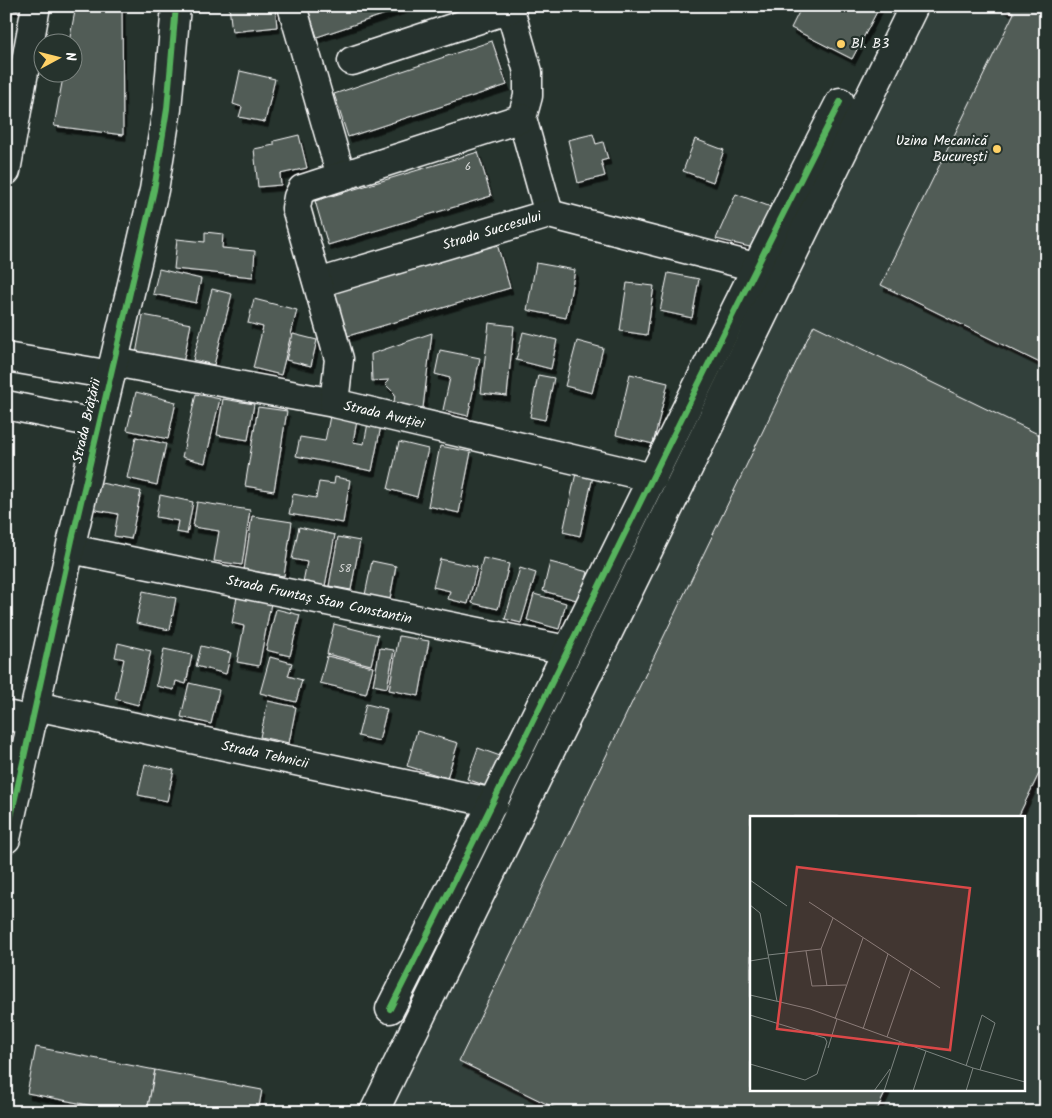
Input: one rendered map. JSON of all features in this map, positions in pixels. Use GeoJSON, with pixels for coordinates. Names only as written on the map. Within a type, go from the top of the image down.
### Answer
{"type":"FeatureCollection","features":[{"type":"Feature","properties":{"kind":"street"},"geometry":{"type":"LineString","coordinates":[[6,171],[36,6]]}},
{"type":"Feature","properties":{"kind":"street","name":"Strada Brățării"},"geometry":{"type":"LineString","coordinates":[[6,839],[11,794],[34,714],[156,182],[167,109],[176,6]]}},
{"type":"Feature","properties":{"kind":"street"},"geometry":{"type":"LineString","coordinates":[[292,6],[341,176]]}},
{"type":"Feature","properties":{"kind":"street"},"geometry":{"type":"LineString","coordinates":[[374,1112],[914,6]]}},
{"type":"Feature","properties":{"kind":"street"},"geometry":{"type":"LineString","coordinates":[[352,61],[509,8],[528,72],[528,96],[522,118],[549,214]]}},
{"type":"Feature","properties":{"kind":"street"},"geometry":{"type":"LineString","coordinates":[[390,1009],[494,803],[755,267],[840,102]]}},
{"type":"Feature","properties":{"kind":"street"},"geometry":{"type":"LineString","coordinates":[[334,403],[339,359],[296,208],[298,196],[302,189],[522,118]]}},
{"type":"Feature","properties":{"kind":"street","name":"Strada Succesului"},"geometry":{"type":"LineString","coordinates":[[318,283],[549,214],[755,267]]}},
{"type":"Feature","properties":{"kind":"street","name":"Strada Avuției"},"geometry":{"type":"LineString","coordinates":[[6,357],[112,368],[334,403],[653,478]]}},
{"type":"Feature","properties":{"kind":"street"},"geometry":{"type":"LineString","coordinates":[[6,405],[99,424]]}},
{"type":"Feature","properties":{"kind":"street","name":"Strada Fruntaș Stan Constantin"},"geometry":{"type":"LineString","coordinates":[[71,549],[567,650]]}},
{"type":"Feature","properties":{"kind":"street","name":"Strada Tehnicii"},"geometry":{"type":"LineString","coordinates":[[6,715],[34,714],[494,803]]}},
{"type":"Feature","properties":{"kind":"shaded area"},"geometry":{"type":"Polygon","coordinates":[[[904,6],[1046,6],[1046,1112],[367,1112],[904,6]]]}},
{"type":"Feature","properties":{"kind":"building"},"geometry":{"type":"Polygon","coordinates":[[[6,6],[19,6],[19,11],[6,8],[6,6]]]}},
{"type":"Feature","properties":{"kind":"building"},"geometry":{"type":"Polygon","coordinates":[[[76,6],[122,6],[123,135],[54,126],[62,82],[82,82],[82,32],[71,32],[76,6]]]}},
{"type":"Feature","properties":{"kind":"building"},"geometry":{"type":"Polygon","coordinates":[[[229,6],[275,6],[277,27],[232,32],[229,6]]]}},
{"type":"Feature","properties":{"kind":"building"},"geometry":{"type":"Polygon","coordinates":[[[307,6],[409,6],[317,37],[307,6]]]}},
{"type":"Feature","properties":{"kind":"building","name":"Bl. B3"},"geometry":{"type":"Polygon","coordinates":[[[802,6],[880,6],[852,59],[791,28],[802,6]]]}},
{"type":"Feature","properties":{"kind":"building","name":"Uzina Mecanică București"},"geometry":{"type":"Polygon","coordinates":[[[1000,6],[1046,6],[1046,366],[881,285],[1014,13],[1000,6]]]}},
{"type":"Feature","properties":{"kind":"building"},"geometry":{"type":"Polygon","coordinates":[[[492,41],[507,85],[348,137],[334,94],[492,41]]]}},
{"type":"Feature","properties":{"kind":"building"},"geometry":{"type":"Polygon","coordinates":[[[240,71],[275,79],[265,122],[239,117],[242,107],[233,104],[240,71]]]}},
{"type":"Feature","properties":{"kind":"building"},"geometry":{"type":"Polygon","coordinates":[[[593,134],[596,144],[603,142],[608,159],[601,161],[605,176],[578,183],[568,140],[593,134]]]}},
{"type":"Feature","properties":{"kind":"building"},"geometry":{"type":"Polygon","coordinates":[[[299,135],[307,168],[280,174],[281,185],[258,187],[254,149],[274,145],[274,141],[299,135]]]}},
{"type":"Feature","properties":{"kind":"building"},"geometry":{"type":"Polygon","coordinates":[[[695,139],[724,150],[713,182],[683,171],[695,139]]]}},
{"type":"Feature","properties":{"kind":"building"},"geometry":{"type":"Polygon","coordinates":[[[478,152],[491,196],[328,245],[315,201],[478,152]]]}},
{"type":"Feature","properties":{"kind":"building"},"geometry":{"type":"Polygon","coordinates":[[[736,194],[771,207],[750,247],[716,239],[736,194]]]}},
{"type":"Feature","properties":{"kind":"building"},"geometry":{"type":"Polygon","coordinates":[[[205,232],[223,234],[222,248],[255,251],[253,277],[174,269],[177,239],[205,242],[205,232]]]}},
{"type":"Feature","properties":{"kind":"building"},"geometry":{"type":"Polygon","coordinates":[[[497,244],[510,288],[348,336],[334,292],[497,244]]]}},
{"type":"Feature","properties":{"kind":"building"},"geometry":{"type":"Polygon","coordinates":[[[536,263],[575,270],[566,318],[527,310],[536,263]]]}},
{"type":"Feature","properties":{"kind":"building"},"geometry":{"type":"Polygon","coordinates":[[[159,269],[201,279],[196,303],[153,294],[159,269]]]}},
{"type":"Feature","properties":{"kind":"building"},"geometry":{"type":"Polygon","coordinates":[[[668,273],[699,279],[692,318],[660,311],[668,273]]]}},
{"type":"Feature","properties":{"kind":"building"},"geometry":{"type":"Polygon","coordinates":[[[627,283],[654,286],[647,335],[620,331],[627,283]]]}},
{"type":"Feature","properties":{"kind":"building"},"geometry":{"type":"Polygon","coordinates":[[[212,289],[232,294],[214,365],[193,360],[212,289]]]}},
{"type":"Feature","properties":{"kind":"building"},"geometry":{"type":"Polygon","coordinates":[[[254,299],[297,310],[281,375],[253,368],[263,327],[248,323],[254,299]]]}},
{"type":"Feature","properties":{"kind":"building"},"geometry":{"type":"Polygon","coordinates":[[[143,315],[191,324],[183,363],[136,354],[143,315]]]}},
{"type":"Feature","properties":{"kind":"building"},"geometry":{"type":"Polygon","coordinates":[[[489,323],[514,326],[507,396],[481,393],[489,323]]]}},
{"type":"Feature","properties":{"kind":"building"},"geometry":{"type":"Polygon","coordinates":[[[814,325],[1046,438],[1046,759],[1018,816],[750,816],[750,1090],[887,1090],[876,1112],[563,1112],[459,1061],[814,325]]]}},
{"type":"Feature","properties":{"kind":"building"},"geometry":{"type":"Polygon","coordinates":[[[523,332],[557,340],[551,369],[516,360],[523,332]]]}},
{"type":"Feature","properties":{"kind":"building"},"geometry":{"type":"Polygon","coordinates":[[[432,333],[423,408],[394,403],[395,394],[385,384],[389,380],[372,381],[371,354],[432,333]]]}},
{"type":"Feature","properties":{"kind":"building"},"geometry":{"type":"Polygon","coordinates":[[[293,334],[317,340],[311,366],[286,360],[293,334]]]}},
{"type":"Feature","properties":{"kind":"building"},"geometry":{"type":"Polygon","coordinates":[[[577,341],[603,348],[592,393],[565,386],[577,341]]]}},
{"type":"Feature","properties":{"kind":"building"},"geometry":{"type":"Polygon","coordinates":[[[440,350],[480,358],[468,416],[443,410],[450,378],[435,374],[440,350]]]}},
{"type":"Feature","properties":{"kind":"building"},"geometry":{"type":"Polygon","coordinates":[[[630,374],[668,383],[653,444],[616,435],[630,374]]]}},
{"type":"Feature","properties":{"kind":"building"},"geometry":{"type":"Polygon","coordinates":[[[538,375],[554,378],[545,420],[530,417],[538,375]]]}},
{"type":"Feature","properties":{"kind":"building"},"geometry":{"type":"Polygon","coordinates":[[[136,392],[176,402],[168,439],[127,430],[136,392]]]}},
{"type":"Feature","properties":{"kind":"building"},"geometry":{"type":"Polygon","coordinates":[[[196,394],[220,399],[205,463],[182,457],[196,394]]]}},
{"type":"Feature","properties":{"kind":"building"},"geometry":{"type":"Polygon","coordinates":[[[223,399],[254,404],[248,440],[217,435],[223,399]]]}},
{"type":"Feature","properties":{"kind":"building"},"geometry":{"type":"Polygon","coordinates":[[[258,407],[287,411],[274,491],[245,486],[258,407]]]}},
{"type":"Feature","properties":{"kind":"building"},"geometry":{"type":"Polygon","coordinates":[[[330,416],[357,421],[353,442],[364,444],[368,423],[381,426],[372,471],[296,456],[300,437],[325,441],[330,416]]]}},
{"type":"Feature","properties":{"kind":"building"},"geometry":{"type":"Polygon","coordinates":[[[136,437],[166,444],[157,485],[127,478],[136,437]]]}},
{"type":"Feature","properties":{"kind":"building"},"geometry":{"type":"Polygon","coordinates":[[[399,442],[428,449],[417,497],[388,489],[399,442]]]}},
{"type":"Feature","properties":{"kind":"building"},"geometry":{"type":"Polygon","coordinates":[[[440,446],[471,452],[459,513],[428,506],[440,446]]]}},
{"type":"Feature","properties":{"kind":"building"},"geometry":{"type":"Polygon","coordinates":[[[576,473],[593,476],[580,536],[563,532],[576,473]]]}},
{"type":"Feature","properties":{"kind":"building"},"geometry":{"type":"Polygon","coordinates":[[[335,477],[350,480],[343,523],[289,514],[293,494],[316,498],[319,482],[334,484],[335,477]]]}},
{"type":"Feature","properties":{"kind":"building"},"geometry":{"type":"Polygon","coordinates":[[[96,482],[141,491],[131,539],[114,536],[118,514],[91,509],[96,482]]]}},
{"type":"Feature","properties":{"kind":"building"},"geometry":{"type":"Polygon","coordinates":[[[160,495],[193,502],[187,534],[176,532],[178,521],[156,517],[160,495]]]}},
{"type":"Feature","properties":{"kind":"building"},"geometry":{"type":"Polygon","coordinates":[[[197,502],[250,510],[242,565],[214,561],[219,531],[193,527],[197,502]]]}},
{"type":"Feature","properties":{"kind":"building"},"geometry":{"type":"Polygon","coordinates":[[[252,516],[292,522],[284,576],[244,570],[252,516]]]}},
{"type":"Feature","properties":{"kind":"building"},"geometry":{"type":"Polygon","coordinates":[[[299,527],[335,535],[325,586],[303,582],[307,562],[292,559],[299,527]]]}},
{"type":"Feature","properties":{"kind":"building"},"geometry":{"type":"Polygon","coordinates":[[[338,537],[360,541],[351,590],[329,586],[338,537]]]}},
{"type":"Feature","properties":{"kind":"building"},"geometry":{"type":"Polygon","coordinates":[[[483,558],[509,564],[498,609],[472,603],[483,558]]]}},
{"type":"Feature","properties":{"kind":"building"},"geometry":{"type":"Polygon","coordinates":[[[440,559],[477,567],[468,604],[448,599],[450,591],[433,587],[440,559]]]}},
{"type":"Feature","properties":{"kind":"building"},"geometry":{"type":"Polygon","coordinates":[[[372,561],[396,566],[390,599],[365,595],[372,561]]]}},
{"type":"Feature","properties":{"kind":"building"},"geometry":{"type":"Polygon","coordinates":[[[550,562],[588,572],[580,601],[543,591],[550,562]]]}},
{"type":"Feature","properties":{"kind":"building"},"geometry":{"type":"Polygon","coordinates":[[[520,568],[536,573],[521,623],[505,619],[520,568]]]}},
{"type":"Feature","properties":{"kind":"building"},"geometry":{"type":"Polygon","coordinates":[[[143,591],[176,598],[170,630],[136,623],[143,591]]]}},
{"type":"Feature","properties":{"kind":"building"},"geometry":{"type":"Polygon","coordinates":[[[534,594],[566,603],[559,629],[527,620],[534,594]]]}},
{"type":"Feature","properties":{"kind":"building"},"geometry":{"type":"Polygon","coordinates":[[[237,597],[271,603],[259,666],[237,662],[244,626],[232,623],[237,597]]]}},
{"type":"Feature","properties":{"kind":"building"},"geometry":{"type":"Polygon","coordinates":[[[276,609],[300,615],[290,656],[266,650],[276,609]]]}},
{"type":"Feature","properties":{"kind":"building"},"geometry":{"type":"Polygon","coordinates":[[[334,624],[378,635],[371,665],[327,654],[334,624]]]}},
{"type":"Feature","properties":{"kind":"building"},"geometry":{"type":"Polygon","coordinates":[[[399,636],[429,641],[419,696],[389,690],[399,636]]]}},
{"type":"Feature","properties":{"kind":"building"},"geometry":{"type":"Polygon","coordinates":[[[118,643],[151,651],[138,705],[115,699],[124,659],[115,657],[118,643]]]}},
{"type":"Feature","properties":{"kind":"building"},"geometry":{"type":"Polygon","coordinates":[[[201,646],[231,653],[226,674],[196,666],[201,646]]]}},
{"type":"Feature","properties":{"kind":"building"},"geometry":{"type":"Polygon","coordinates":[[[380,648],[394,650],[387,688],[373,685],[380,648]]]}},
{"type":"Feature","properties":{"kind":"building"},"geometry":{"type":"Polygon","coordinates":[[[164,649],[192,655],[186,684],[176,681],[174,690],[156,686],[164,649]]]}},
{"type":"Feature","properties":{"kind":"building"},"geometry":{"type":"Polygon","coordinates":[[[327,656],[373,667],[366,694],[320,683],[327,656]]]}},
{"type":"Feature","properties":{"kind":"building"},"geometry":{"type":"Polygon","coordinates":[[[270,657],[292,663],[288,676],[302,680],[296,702],[260,693],[270,657]]]}},
{"type":"Feature","properties":{"kind":"building"},"geometry":{"type":"Polygon","coordinates":[[[189,683],[219,690],[211,724],[181,717],[189,683]]]}},
{"type":"Feature","properties":{"kind":"building"},"geometry":{"type":"Polygon","coordinates":[[[268,701],[296,707],[289,743],[260,737],[268,701]]]}},
{"type":"Feature","properties":{"kind":"building"},"geometry":{"type":"Polygon","coordinates":[[[366,704],[387,709],[379,741],[358,736],[366,704]]]}},
{"type":"Feature","properties":{"kind":"building"},"geometry":{"type":"Polygon","coordinates":[[[417,731],[458,743],[447,778],[407,766],[417,731]]]}},
{"type":"Feature","properties":{"kind":"building"},"geometry":{"type":"Polygon","coordinates":[[[478,748],[500,756],[489,787],[467,779],[478,748]]]}},
{"type":"Feature","properties":{"kind":"building"},"geometry":{"type":"Polygon","coordinates":[[[145,764],[174,770],[167,801],[138,795],[145,764]]]}},
{"type":"Feature","properties":{"kind":"building"},"geometry":{"type":"Polygon","coordinates":[[[36,1047],[155,1070],[147,1112],[124,1112],[27,1093],[36,1047]]]}},
{"type":"Feature","properties":{"kind":"building"},"geometry":{"type":"Polygon","coordinates":[[[155,1070],[262,1090],[258,1112],[147,1112],[155,1070]]]}},
{"type":"Feature","properties":{"kind":"cycle path"},"geometry":{"type":"LineString","coordinates":[[6,839],[72,540],[154,190],[167,109],[176,6]]}},
{"type":"Feature","properties":{"kind":"cycle path"},"geometry":{"type":"LineString","coordinates":[[390,1009],[726,328],[840,102]]}},
{"type":"Feature","properties":{"kind":"place","name":"Bl. B3"},"geometry":{"type":"Point","coordinates":[841,44]}},
{"type":"Feature","properties":{"kind":"place","name":"Uzina Mecanică București"},"geometry":{"type":"Point","coordinates":[997,149]}}]}
